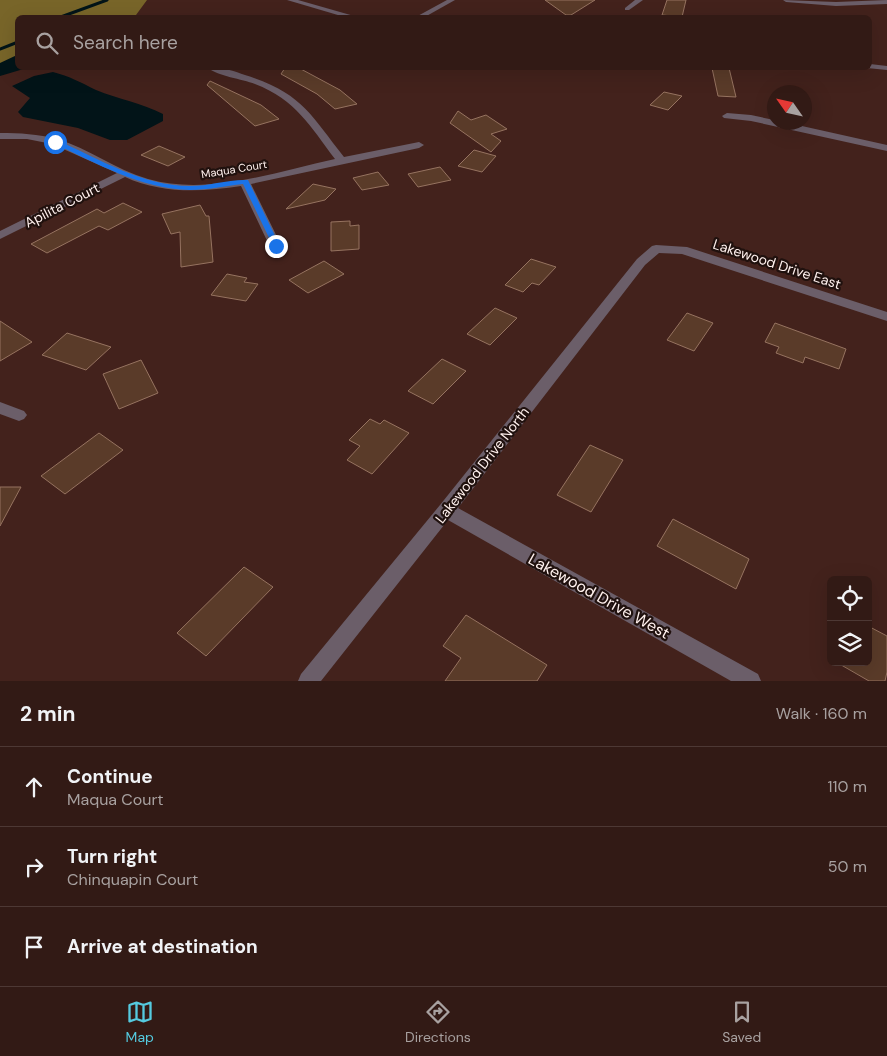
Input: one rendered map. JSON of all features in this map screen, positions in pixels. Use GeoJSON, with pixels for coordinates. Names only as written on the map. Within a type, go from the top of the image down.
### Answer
{"type":"FeatureCollection","features":[{"type":"Feature","properties":{"kind":"street"},"geometry":{"type":"LineString","coordinates":[[290,0],[347,15]]}},
{"type":"Feature","properties":{"kind":"street"},"geometry":{"type":"LineString","coordinates":[[423,15],[452,0]]}},
{"type":"Feature","properties":{"kind":"street"},"geometry":{"type":"LineString","coordinates":[[627,9],[640,0]]}},
{"type":"Feature","properties":{"kind":"street"},"geometry":{"type":"LineString","coordinates":[[786,0],[836,4],[887,2]]}},
{"type":"Feature","properties":{"kind":"street"},"geometry":{"type":"LineString","coordinates":[[872,66],[887,68]]}},
{"type":"Feature","properties":{"kind":"street"},"geometry":{"type":"LineString","coordinates":[[218,70],[265,86],[293,100],[317,125],[342,160]]}},
{"type":"Feature","properties":{"kind":"street"},"geometry":{"type":"LineString","coordinates":[[727,116],[751,118],[852,142],[887,148]]}},
{"type":"Feature","properties":{"kind":"street","name":"Maqua Court"},"geometry":{"type":"LineString","coordinates":[[0,136],[27,136],[55,142],[125,173],[172,187],[213,187],[245,182],[419,145]]}},
{"type":"Feature","properties":{"kind":"street","name":"Apilita Court"},"geometry":{"type":"LineString","coordinates":[[0,236],[125,173]]}},
{"type":"Feature","properties":{"kind":"street"},"geometry":{"type":"LineString","coordinates":[[245,182],[276,246]]}},
{"type":"Feature","properties":{"kind":"street","name":"Lakewood Drive East"},"geometry":{"type":"LineString","coordinates":[[656,249],[683,250],[887,317]]}},
{"type":"Feature","properties":{"kind":"street","name":"Lakewood Drive North"},"geometry":{"type":"LineString","coordinates":[[308,681],[446,510],[641,262],[656,249]]}},
{"type":"Feature","properties":{"kind":"street"},"geometry":{"type":"LineString","coordinates":[[0,408],[19,415]]}},
{"type":"Feature","properties":{"kind":"street","name":"Lakewood Drive West"},"geometry":{"type":"LineString","coordinates":[[446,510],[751,681]]}},
{"type":"Feature","properties":{"kind":"shaded area"},"geometry":{"type":"Polygon","coordinates":[[[0,0],[147,0],[136,15],[15,15],[15,62],[0,67],[0,0]]]}},
{"type":"Feature","properties":{"kind":"shaded area"},"geometry":{"type":"Polygon","coordinates":[[[15,56],[15,70],[20,70],[0,76],[0,63],[15,56]]]}},
{"type":"Feature","properties":{"kind":"shaded area"},"geometry":{"type":"Polygon","coordinates":[[[53,72],[104,93],[155,110],[163,114],[163,121],[127,140],[110,140],[78,128],[23,117],[18,112],[30,98],[12,86],[34,76],[53,72]]]}},
{"type":"Feature","properties":{"kind":"building"},"geometry":{"type":"Polygon","coordinates":[[[545,0],[595,0],[571,15],[566,15],[545,0]]]}},
{"type":"Feature","properties":{"kind":"building"},"geometry":{"type":"Polygon","coordinates":[[[667,0],[686,0],[682,15],[662,15],[667,0]]]}},
{"type":"Feature","properties":{"kind":"building"},"geometry":{"type":"Polygon","coordinates":[[[284,70],[303,70],[340,90],[357,104],[335,109],[317,94],[281,74],[284,70]]]}},
{"type":"Feature","properties":{"kind":"building"},"geometry":{"type":"Polygon","coordinates":[[[712,70],[729,70],[736,97],[718,96],[712,70]]]}},
{"type":"Feature","properties":{"kind":"building"},"geometry":{"type":"Polygon","coordinates":[[[210,81],[261,105],[279,119],[255,126],[207,85],[210,81]]]}},
{"type":"Feature","properties":{"kind":"building"},"geometry":{"type":"Polygon","coordinates":[[[664,92],[682,96],[668,110],[650,105],[664,92]]]}},
{"type":"Feature","properties":{"kind":"building"},"geometry":{"type":"Polygon","coordinates":[[[458,111],[471,120],[486,115],[507,129],[491,134],[501,141],[491,152],[450,123],[458,111]]]}},
{"type":"Feature","properties":{"kind":"building"},"geometry":{"type":"Polygon","coordinates":[[[159,146],[185,157],[168,166],[141,155],[159,146]]]}},
{"type":"Feature","properties":{"kind":"building"},"geometry":{"type":"Polygon","coordinates":[[[474,150],[496,156],[482,172],[458,166],[474,150]]]}},
{"type":"Feature","properties":{"kind":"building"},"geometry":{"type":"Polygon","coordinates":[[[440,167],[451,180],[418,187],[408,174],[440,167]]]}},
{"type":"Feature","properties":{"kind":"building"},"geometry":{"type":"Polygon","coordinates":[[[378,172],[389,185],[362,190],[353,178],[378,172]]]}},
{"type":"Feature","properties":{"kind":"building"},"geometry":{"type":"Polygon","coordinates":[[[313,184],[336,189],[325,200],[286,209],[313,184]]]}},
{"type":"Feature","properties":{"kind":"building"},"geometry":{"type":"Polygon","coordinates":[[[123,203],[142,212],[108,230],[99,226],[47,253],[31,244],[97,209],[104,213],[123,203]]]}},
{"type":"Feature","properties":{"kind":"building"},"geometry":{"type":"Polygon","coordinates":[[[200,205],[206,216],[209,216],[213,262],[181,267],[180,232],[171,234],[162,214],[200,205]]]}},
{"type":"Feature","properties":{"kind":"building"},"geometry":{"type":"Polygon","coordinates":[[[350,221],[350,226],[359,225],[359,249],[331,251],[331,222],[350,221]]]}},
{"type":"Feature","properties":{"kind":"building"},"geometry":{"type":"Polygon","coordinates":[[[531,259],[556,267],[539,285],[532,283],[523,292],[505,285],[531,259]]]}},
{"type":"Feature","properties":{"kind":"building"},"geometry":{"type":"Polygon","coordinates":[[[324,261],[344,274],[308,293],[289,280],[324,261]]]}},
{"type":"Feature","properties":{"kind":"building"},"geometry":{"type":"Polygon","coordinates":[[[227,274],[247,278],[244,282],[258,284],[246,301],[211,295],[227,274]]]}},
{"type":"Feature","properties":{"kind":"building"},"geometry":{"type":"Polygon","coordinates":[[[495,308],[517,318],[490,345],[467,334],[495,308]]]}},
{"type":"Feature","properties":{"kind":"building"},"geometry":{"type":"Polygon","coordinates":[[[687,313],[713,323],[694,351],[667,340],[687,313]]]}},
{"type":"Feature","properties":{"kind":"building"},"geometry":{"type":"Polygon","coordinates":[[[0,321],[32,342],[0,361],[0,321]]]}},
{"type":"Feature","properties":{"kind":"building"},"geometry":{"type":"Polygon","coordinates":[[[775,323],[846,349],[839,369],[805,357],[803,363],[776,353],[779,347],[765,342],[775,323]]]}},
{"type":"Feature","properties":{"kind":"building"},"geometry":{"type":"Polygon","coordinates":[[[67,333],[111,347],[86,370],[42,355],[67,333]]]}},
{"type":"Feature","properties":{"kind":"building"},"geometry":{"type":"Polygon","coordinates":[[[442,359],[466,371],[433,404],[408,391],[442,359]]]}},
{"type":"Feature","properties":{"kind":"building"},"geometry":{"type":"Polygon","coordinates":[[[141,360],[158,393],[119,409],[103,374],[141,360]]]}},
{"type":"Feature","properties":{"kind":"building"},"geometry":{"type":"Polygon","coordinates":[[[370,419],[380,424],[384,420],[409,433],[372,474],[347,460],[360,446],[349,440],[370,419]]]}},
{"type":"Feature","properties":{"kind":"building"},"geometry":{"type":"Polygon","coordinates":[[[99,433],[123,450],[65,494],[41,476],[99,433]]]}},
{"type":"Feature","properties":{"kind":"building"},"geometry":{"type":"Polygon","coordinates":[[[590,445],[623,460],[591,512],[557,495],[590,445]]]}},
{"type":"Feature","properties":{"kind":"building"},"geometry":{"type":"Polygon","coordinates":[[[0,487],[21,487],[0,526],[0,487]]]}},
{"type":"Feature","properties":{"kind":"building"},"geometry":{"type":"Polygon","coordinates":[[[673,519],[749,559],[736,589],[657,546],[673,519]]]}},
{"type":"Feature","properties":{"kind":"building"},"geometry":{"type":"Polygon","coordinates":[[[244,567],[273,587],[206,656],[177,633],[244,567]]]}},
{"type":"Feature","properties":{"kind":"building"},"geometry":{"type":"Polygon","coordinates":[[[466,615],[547,665],[537,681],[445,681],[461,658],[443,646],[466,615]]]}},
{"type":"Feature","properties":{"kind":"building"},"geometry":{"type":"Polygon","coordinates":[[[872,628],[887,636],[887,672],[885,681],[869,681],[843,666],[872,666],[872,628]]]}},
{"type":"Feature","properties":{"kind":"waterway"},"geometry":{"type":"LineString","coordinates":[[66,15],[107,0]]}},
{"type":"Feature","properties":{"kind":"waterway"},"geometry":{"type":"LineString","coordinates":[[0,49],[15,43]]}},
{"type":"Feature","properties":{"kind":"route"},"geometry":{"type":"LineString","coordinates":[[55,142],[125,173],[156,184],[191,188],[245,182],[276,246]]}}]}
